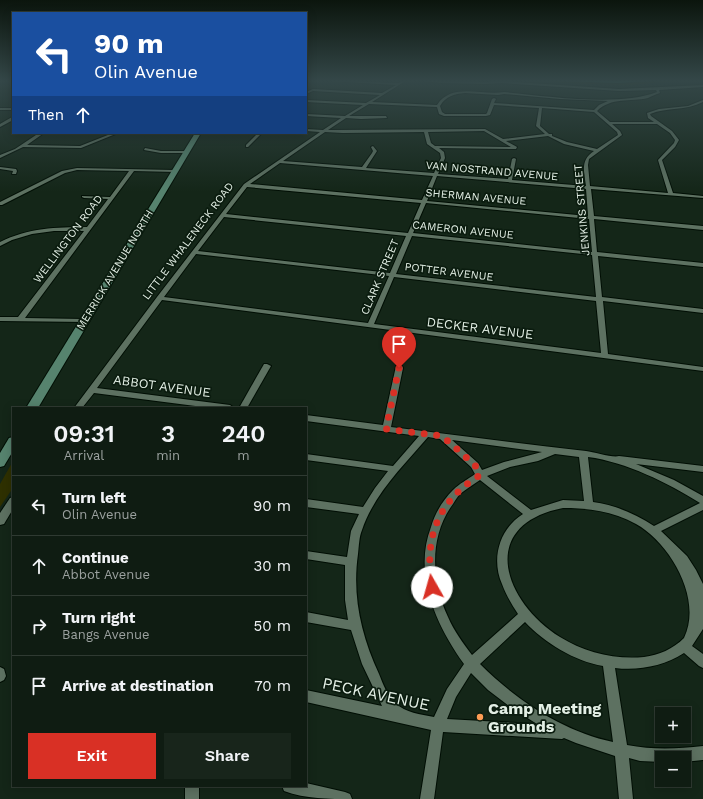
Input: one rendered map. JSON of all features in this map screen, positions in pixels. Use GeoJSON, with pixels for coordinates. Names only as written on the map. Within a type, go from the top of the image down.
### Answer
{"type":"FeatureCollection","features":[{"type":"Feature","properties":{"kind":"main road","name":"MERRICK AVENUE NORTH"},"geometry":{"type":"LineString","coordinates":[[33,407],[197,134]]}},
{"type":"Feature","properties":{"kind":"main road"},"geometry":{"type":"LineString","coordinates":[[0,463],[12,443]]}},
{"type":"Feature","properties":{"kind":"street","name":"LITTLE WHALENECK ROAD"},"geometry":{"type":"LineString","coordinates":[[79,407],[159,298],[246,185],[344,117]]}},
{"type":"Feature","properties":{"kind":"street"},"geometry":{"type":"LineString","coordinates":[[539,117],[538,126],[542,131],[567,144],[597,150]]}},
{"type":"Feature","properties":{"kind":"street","name":"JENKINS STREET"},"geometry":{"type":"LineString","coordinates":[[602,117],[619,132],[620,135],[597,150],[586,160],[605,357]]}},
{"type":"Feature","properties":{"kind":"street"},"geometry":{"type":"LineString","coordinates":[[651,117],[671,132],[677,140],[675,146],[664,154],[660,160],[671,195]]}},
{"type":"Feature","properties":{"kind":"street"},"geometry":{"type":"LineString","coordinates":[[0,126],[11,120]]}},
{"type":"Feature","properties":{"kind":"street"},"geometry":{"type":"LineString","coordinates":[[608,123],[657,123]]}},
{"type":"Feature","properties":{"kind":"street"},"geometry":{"type":"LineString","coordinates":[[307,130],[485,130],[516,148],[437,147]]}},
{"type":"Feature","properties":{"kind":"street","name":"CLARK STREET"},"geometry":{"type":"LineString","coordinates":[[370,326],[444,155],[437,147],[429,144],[426,131]]}},
{"type":"Feature","properties":{"kind":"street"},"geometry":{"type":"LineString","coordinates":[[0,157],[23,146],[41,134]]}},
{"type":"Feature","properties":{"kind":"street"},"geometry":{"type":"LineString","coordinates":[[23,146],[81,147],[114,134]]}},
{"type":"Feature","properties":{"kind":"street"},"geometry":{"type":"LineString","coordinates":[[247,146],[259,134]]}},
{"type":"Feature","properties":{"kind":"street"},"geometry":{"type":"LineString","coordinates":[[503,140],[550,135]]}},
{"type":"Feature","properties":{"kind":"street"},"geometry":{"type":"LineString","coordinates":[[363,169],[375,151],[373,147]]}},
{"type":"Feature","properties":{"kind":"street"},"geometry":{"type":"LineString","coordinates":[[146,149],[161,152],[186,152]]}},
{"type":"Feature","properties":{"kind":"street"},"geometry":{"type":"LineString","coordinates":[[510,181],[514,159]]}},
{"type":"Feature","properties":{"kind":"street","name":"VAN NOSTRAND AVENUE"},"geometry":{"type":"LineString","coordinates":[[280,162],[703,197]]}},
{"type":"Feature","properties":{"kind":"street"},"geometry":{"type":"LineString","coordinates":[[0,168],[14,170],[14,173]]}},
{"type":"Feature","properties":{"kind":"street"},"geometry":{"type":"LineString","coordinates":[[0,204],[70,170],[84,168],[132,172],[175,172]]}},
{"type":"Feature","properties":{"kind":"street","name":"WELLINGTON ROAD"},"geometry":{"type":"LineString","coordinates":[[20,319],[132,172]]}},
{"type":"Feature","properties":{"kind":"street","name":"SHERMAN AVENUE"},"geometry":{"type":"LineString","coordinates":[[246,185],[703,228]]}},
{"type":"Feature","properties":{"kind":"street"},"geometry":{"type":"LineString","coordinates":[[84,197],[112,198]]}},
{"type":"Feature","properties":{"kind":"street","name":"CAMERON AVENUE"},"geometry":{"type":"LineString","coordinates":[[222,215],[703,265]]}},
{"type":"Feature","properties":{"kind":"street"},"geometry":{"type":"LineString","coordinates":[[0,244],[13,237],[32,231],[47,229],[88,229]]}},
{"type":"Feature","properties":{"kind":"street","name":"POTTER AVENUE"},"geometry":{"type":"LineString","coordinates":[[194,252],[703,311]]}},
{"type":"Feature","properties":{"kind":"street","name":"DECKER AVENUE"},"geometry":{"type":"LineString","coordinates":[[159,298],[703,369]]}},
{"type":"Feature","properties":{"kind":"street"},"geometry":{"type":"LineString","coordinates":[[0,319],[84,321]]}},
{"type":"Feature","properties":{"kind":"street"},"geometry":{"type":"LineString","coordinates":[[244,407],[267,366]]}},
{"type":"Feature","properties":{"kind":"street"},"geometry":{"type":"LineString","coordinates":[[386,429],[399,368]]}},
{"type":"Feature","properties":{"kind":"street","name":"ABBOT AVENUE"},"geometry":{"type":"LineString","coordinates":[[91,390],[222,407]]}},
{"type":"Feature","properties":{"kind":"street"},"geometry":{"type":"LineString","coordinates":[[307,418],[703,469]]}},
{"type":"Feature","properties":{"kind":"street"},"geometry":{"type":"LineString","coordinates":[[410,719],[390,707],[383,697],[368,666],[355,626],[350,595],[351,562],[357,530],[380,487],[426,434]]}},
{"type":"Feature","properties":{"kind":"street"},"geometry":{"type":"LineString","coordinates":[[442,436],[475,465],[480,475],[530,514]]}},
{"type":"Feature","properties":{"kind":"street"},"geometry":{"type":"LineString","coordinates":[[555,451],[539,457],[498,467],[480,475],[460,490],[444,508],[433,531],[429,558],[432,587],[438,608],[451,635],[471,664],[490,682],[525,709],[565,732],[621,750],[647,754],[673,755],[703,753]]}},
{"type":"Feature","properties":{"kind":"street"},"geometry":{"type":"LineString","coordinates":[[584,454],[589,504]]}},
{"type":"Feature","properties":{"kind":"street"},"geometry":{"type":"LineString","coordinates":[[307,456],[395,469]]}},
{"type":"Feature","properties":{"kind":"street"},"geometry":{"type":"LineString","coordinates":[[608,458],[672,484],[702,501],[654,530]]}},
{"type":"Feature","properties":{"kind":"street"},"geometry":{"type":"LineString","coordinates":[[0,521],[12,503]]}},
{"type":"Feature","properties":{"kind":"street"},"geometry":{"type":"LineString","coordinates":[[307,503],[366,511]]}},
{"type":"Feature","properties":{"kind":"street"},"geometry":{"type":"LineString","coordinates":[[563,504],[589,504],[621,513],[654,530],[687,562],[694,574],[702,590],[702,613],[699,626],[693,637],[684,646],[672,654],[653,660],[626,663],[608,661],[586,655],[562,644],[536,625],[525,615],[514,600],[506,585],[502,555],[505,542],[511,531],[519,521],[540,509],[563,504]]}},
{"type":"Feature","properties":{"kind":"street"},"geometry":{"type":"LineString","coordinates":[[307,555],[351,562]]}},
{"type":"Feature","properties":{"kind":"street"},"geometry":{"type":"LineString","coordinates":[[427,799],[438,725],[457,683],[464,671],[471,664],[525,615]]}},
{"type":"Feature","properties":{"kind":"street"},"geometry":{"type":"LineString","coordinates":[[307,617],[355,626]]}},
{"type":"Feature","properties":{"kind":"street"},"geometry":{"type":"LineString","coordinates":[[684,646],[703,662]]}},
{"type":"Feature","properties":{"kind":"street"},"geometry":{"type":"LineString","coordinates":[[608,661],[621,750],[626,799]]}},
{"type":"Feature","properties":{"kind":"street","name":"PECK AVENUE"},"geometry":{"type":"LineString","coordinates":[[307,696],[438,725],[565,732]]}},
{"type":"Feature","properties":{"kind":"street"},"geometry":{"type":"LineString","coordinates":[[192,787],[192,799]]}},
{"type":"Feature","properties":{"kind":"street"},"geometry":{"type":"LineString","coordinates":[[292,787],[345,799]]}},
{"type":"Feature","properties":{"kind":"shaded area"},"geometry":{"type":"Polygon","coordinates":[[[12,463],[12,489],[0,507],[0,484],[12,463]]]}},
{"type":"Feature","properties":{"kind":"place","name":"Camp Meeting Grounds"},"geometry":{"type":"Point","coordinates":[480,717]}},
{"type":"Feature","properties":{"kind":"route"},"geometry":{"type":"LineString","coordinates":[[399,368],[386,429],[442,436],[475,465],[480,475],[451,498],[438,519],[430,544],[429,572],[432,587]]}}]}
